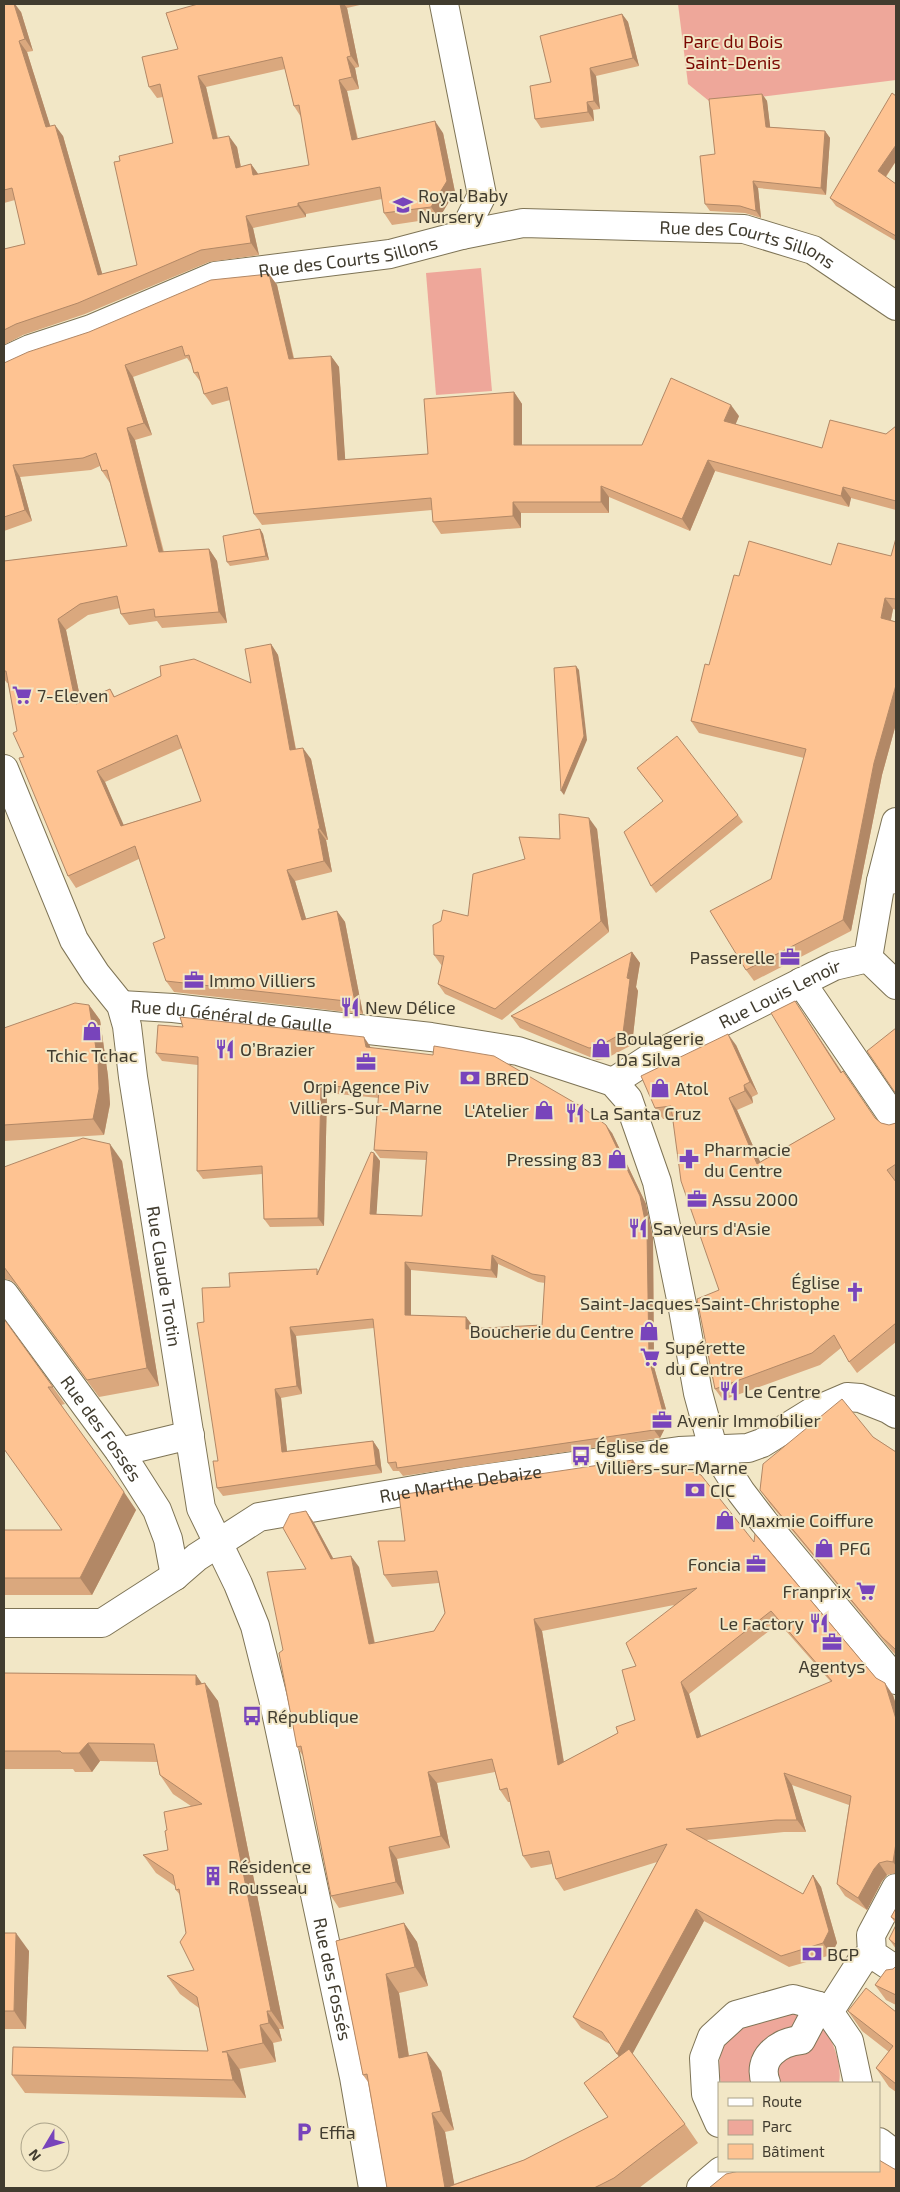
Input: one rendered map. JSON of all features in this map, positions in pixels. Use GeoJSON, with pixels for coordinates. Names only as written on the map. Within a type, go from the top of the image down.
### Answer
{"type":"FeatureCollection","features":[{"type":"Feature","properties":{"kind":"street"},"geometry":{"type":"LineString","coordinates":[[444,4],[482,196],[462,235]]}},
{"type":"Feature","properties":{"kind":"street"},"geometry":{"type":"LineString","coordinates":[[482,196],[523,223]]}},
{"type":"Feature","properties":{"kind":"street","name":"Rue des Courts Sillons"},"geometry":{"type":"LineString","coordinates":[[4,361],[30,349],[91,329],[215,276],[390,254],[462,235],[523,223],[744,229],[813,250],[896,306]]}},
{"type":"Feature","properties":{"kind":"street","name":"Rue du Général de Gaulle"},"geometry":{"type":"LineString","coordinates":[[4,769],[74,940],[96,974],[121,1005],[173,1008],[480,1044],[518,1051],[613,1082]]}},
{"type":"Feature","properties":{"kind":"street"},"geometry":{"type":"LineString","coordinates":[[896,822],[889,880],[868,958],[896,985]]}},
{"type":"Feature","properties":{"kind":"street","name":"Rue Louis Lenoir"},"geometry":{"type":"LineString","coordinates":[[613,1082],[650,1058],[801,982],[834,966],[868,958]]}},
{"type":"Feature","properties":{"kind":"street"},"geometry":{"type":"LineString","coordinates":[[801,982],[896,1121]]}},
{"type":"Feature","properties":{"kind":"street","name":"Rue Claude Trotin"},"geometry":{"type":"LineString","coordinates":[[121,1005],[127,1026],[133,1077],[195,1477],[201,1508],[218,1543]]}},
{"type":"Feature","properties":{"kind":"street"},"geometry":{"type":"LineString","coordinates":[[613,1082],[628,1100],[657,1182],[698,1393],[713,1448],[741,1492],[764,1522],[896,1680]]}},
{"type":"Feature","properties":{"kind":"street","name":"Rue des Fossés"},"geometry":{"type":"LineString","coordinates":[[4,1294],[120,1452],[156,1510],[168,1539],[175,1576]]}},
{"type":"Feature","properties":{"kind":"street","name":"Rue Marthe Debaize"},"geometry":{"type":"LineString","coordinates":[[4,1623],[102,1623],[175,1576],[197,1557],[259,1517],[466,1481],[679,1450],[748,1448],[762,1443],[812,1412],[847,1397],[860,1398],[892,1411]]}},
{"type":"Feature","properties":{"kind":"street"},"geometry":{"type":"LineString","coordinates":[[120,1452],[190,1435]]}},
{"type":"Feature","properties":{"kind":"street","name":"Rue des Fossés"},"geometry":{"type":"LineString","coordinates":[[218,1543],[238,1584],[255,1626],[273,1698],[354,2077],[373,2188]]}},
{"type":"Feature","properties":{"kind":"street"},"geometry":{"type":"LineString","coordinates":[[872,1954],[871,1935],[896,1888]]}},
{"type":"Feature","properties":{"kind":"street"},"geometry":{"type":"LineString","coordinates":[[872,1954],[896,1970]]}},
{"type":"Feature","properties":{"kind":"street"},"geometry":{"type":"LineString","coordinates":[[766,2082],[763,2069],[766,2060],[781,2044],[801,2040],[861,1962],[872,1954]]}},
{"type":"Feature","properties":{"kind":"street"},"geometry":{"type":"LineString","coordinates":[[718,2121],[706,2094],[704,2058],[712,2037],[736,2015],[793,1999],[824,2009],[849,2041],[858,2082]]}},
{"type":"Feature","properties":{"kind":"street"},"geometry":{"type":"LineString","coordinates":[[880,2143],[896,2155]]}},
{"type":"Feature","properties":{"kind":"street"},"geometry":{"type":"LineString","coordinates":[[701,2188],[720,2172]]}},
{"type":"Feature","properties":{"kind":"green space","name":"Parc du Bois Saint-Denis"},"geometry":{"type":"Polygon","coordinates":[[[678,4],[896,4],[896,80],[728,101],[709,101],[688,84],[678,4]]]}},
{"type":"Feature","properties":{"kind":"green space"},"geometry":{"type":"Polygon","coordinates":[[[481,268],[492,391],[436,395],[426,273],[481,268]]]}},
{"type":"Feature","properties":{"kind":"green space"},"geometry":{"type":"Polygon","coordinates":[[[793,2011],[812,2017],[830,2037],[837,2056],[839,2082],[721,2082],[719,2065],[722,2051],[728,2039],[749,2024],[793,2011]]]}},
{"type":"Feature","properties":{"kind":"building"},"geometry":{"type":"Polygon","coordinates":[[[4,4],[14,4],[25,39],[19,41],[46,127],[55,125],[98,275],[137,265],[114,162],[120,161],[119,156],[173,143],[160,84],[149,87],[142,57],[178,49],[166,13],[198,4],[340,4],[351,56],[347,57],[352,77],[339,80],[352,140],[435,121],[447,181],[431,207],[384,213],[380,187],[298,203],[298,206],[246,216],[251,243],[201,250],[78,303],[16,324],[4,330],[4,249],[25,244],[12,188],[4,190],[4,4]],[[282,57],[198,76],[213,139],[229,136],[236,168],[251,164],[253,175],[309,165],[299,105],[294,106],[282,57]]]}},
{"type":"Feature","properties":{"kind":"building"},"geometry":{"type":"Polygon","coordinates":[[[622,14],[633,58],[590,68],[594,101],[587,102],[588,112],[535,119],[530,86],[551,82],[540,36],[622,14]]]}},
{"type":"Feature","properties":{"kind":"building"},"geometry":{"type":"Polygon","coordinates":[[[892,93],[896,96],[896,145],[878,171],[896,184],[896,236],[830,198],[892,93]]]}},
{"type":"Feature","properties":{"kind":"building"},"geometry":{"type":"Polygon","coordinates":[[[762,94],[766,127],[825,131],[821,188],[753,181],[756,211],[740,206],[705,204],[700,156],[715,154],[709,99],[762,94]]]}},
{"type":"Feature","properties":{"kind":"building"},"geometry":{"type":"Polygon","coordinates":[[[269,274],[289,359],[331,356],[338,460],[428,454],[424,399],[514,392],[514,445],[642,445],[671,378],[731,405],[724,421],[822,448],[830,420],[886,434],[896,426],[896,501],[843,487],[841,496],[708,460],[682,519],[601,486],[601,502],[513,502],[513,516],[433,522],[431,498],[254,514],[227,387],[204,394],[198,372],[194,373],[189,355],[185,356],[182,346],[125,365],[144,423],[127,428],[159,552],[209,549],[219,612],[155,617],[154,609],[121,614],[117,596],[80,604],[58,619],[76,704],[110,689],[114,697],[161,676],[160,666],[194,659],[251,683],[245,649],[271,644],[290,750],[303,748],[320,829],[318,829],[324,861],[287,870],[302,920],[337,911],[355,1002],[166,981],[153,943],[165,938],[135,846],[68,876],[19,758],[24,757],[13,733],[17,731],[6,671],[4,671],[4,561],[127,546],[107,470],[102,471],[96,453],[83,458],[13,465],[25,510],[4,517],[4,363],[28,352],[89,332],[211,280],[269,274]],[[177,735],[97,771],[121,826],[201,801],[177,735]]]}},
{"type":"Feature","properties":{"kind":"building"},"geometry":{"type":"Polygon","coordinates":[[[260,529],[266,556],[227,562],[223,536],[260,529]]]}},
{"type":"Feature","properties":{"kind":"building"},"geometry":{"type":"Polygon","coordinates":[[[896,538],[896,599],[885,598],[881,618],[896,622],[896,685],[874,763],[843,920],[746,970],[710,911],[771,879],[806,749],[691,721],[705,664],[709,665],[734,575],[739,576],[749,541],[831,565],[838,543],[891,556],[896,538]]]}},
{"type":"Feature","properties":{"kind":"building"},"geometry":{"type":"Polygon","coordinates":[[[576,666],[584,736],[561,791],[554,668],[576,666]]]}},
{"type":"Feature","properties":{"kind":"building"},"geometry":{"type":"Polygon","coordinates":[[[677,736],[738,815],[651,886],[624,832],[663,801],[637,768],[677,736]]]}},
{"type":"Feature","properties":{"kind":"building"},"geometry":{"type":"Polygon","coordinates":[[[559,814],[589,818],[601,921],[495,1009],[438,984],[444,956],[434,955],[433,925],[441,921],[443,910],[468,916],[473,874],[525,859],[519,837],[560,839],[559,814]]]}},
{"type":"Feature","properties":{"kind":"building"},"geometry":{"type":"Polygon","coordinates":[[[632,952],[627,978],[630,979],[623,1033],[597,1047],[589,1048],[511,1016],[632,952]]]}},
{"type":"Feature","properties":{"kind":"building"},"geometry":{"type":"Polygon","coordinates":[[[795,1001],[841,1073],[843,1071],[875,1118],[881,1123],[889,1125],[896,1123],[896,1164],[887,1170],[896,1182],[896,1323],[849,1362],[834,1335],[812,1353],[715,1389],[697,1299],[719,1290],[681,1181],[671,1106],[655,1108],[641,1076],[728,1034],[750,1082],[744,1085],[745,1091],[729,1098],[757,1164],[835,1119],[771,1013],[795,1001]]]}},
{"type":"Feature","properties":{"kind":"building"},"geometry":{"type":"Polygon","coordinates":[[[75,1003],[89,1005],[98,1061],[99,1089],[93,1119],[4,1125],[4,1028],[75,1003]]]}},
{"type":"Feature","properties":{"kind":"building"},"geometry":{"type":"Polygon","coordinates":[[[180,1017],[364,1037],[366,1047],[433,1055],[434,1046],[494,1056],[582,1107],[606,1125],[640,1196],[647,1230],[649,1359],[663,1412],[654,1430],[397,1468],[396,1462],[388,1463],[373,1319],[290,1327],[297,1386],[275,1389],[282,1452],[373,1441],[376,1465],[217,1488],[213,1461],[218,1461],[197,1323],[204,1322],[202,1288],[230,1287],[229,1273],[317,1269],[317,1275],[371,1152],[374,1153],[370,1214],[422,1216],[427,1152],[374,1150],[379,1090],[321,1085],[318,1218],[264,1219],[262,1166],[197,1171],[198,1057],[156,1053],[158,1025],[183,1027],[180,1017]],[[492,1255],[491,1270],[405,1262],[405,1315],[466,1317],[466,1329],[542,1325],[545,1276],[532,1274],[492,1255]]]}},
{"type":"Feature","properties":{"kind":"building"},"geometry":{"type":"Polygon","coordinates":[[[896,1028],[896,1094],[867,1051],[896,1028]]]}},
{"type":"Feature","properties":{"kind":"building"},"geometry":{"type":"Polygon","coordinates":[[[83,1138],[110,1144],[147,1368],[87,1380],[4,1267],[4,1167],[83,1138]]]}},
{"type":"Feature","properties":{"kind":"building"},"geometry":{"type":"Polygon","coordinates":[[[4,1319],[53,1387],[48,1387],[124,1492],[80,1578],[4,1578],[4,1530],[62,1530],[4,1449],[4,1319]]]}},
{"type":"Feature","properties":{"kind":"building"},"geometry":{"type":"Polygon","coordinates":[[[842,1399],[873,1437],[896,1452],[896,1650],[882,1637],[760,1490],[763,1464],[842,1399]]]}},
{"type":"Feature","properties":{"kind":"building"},"geometry":{"type":"Polygon","coordinates":[[[633,1460],[626,1473],[676,1466],[701,1475],[754,1542],[755,1534],[876,1678],[885,1683],[896,1719],[896,1843],[893,1862],[879,1863],[858,1898],[837,1884],[851,1796],[784,1773],[797,1820],[776,1820],[686,1829],[803,1894],[813,1875],[829,1931],[823,1943],[781,1956],[696,1909],[617,2054],[602,2032],[573,2017],[667,1844],[556,1879],[549,1851],[523,1856],[507,1788],[500,1790],[492,1759],[428,1772],[441,1836],[389,1847],[396,1882],[331,1896],[301,1746],[297,1747],[279,1653],[283,1650],[267,1572],[306,1569],[283,1528],[290,1514],[306,1511],[331,1559],[351,1556],[369,1644],[434,1631],[445,1613],[437,1571],[384,1575],[378,1541],[405,1541],[399,1495],[633,1460]],[[697,1588],[534,1619],[558,1765],[618,1733],[616,1727],[635,1720],[622,1670],[636,1666],[626,1643],[697,1588]],[[771,1611],[681,1682],[697,1738],[832,1681],[771,1611]]]}},
{"type":"Feature","properties":{"kind":"building","name":"Résidence Rousseau"},"geometry":{"type":"Polygon","coordinates":[[[4,1673],[196,1675],[196,1685],[205,1683],[271,2011],[267,2011],[269,2023],[260,2025],[263,2043],[222,2052],[227,2052],[233,2080],[12,2075],[13,2047],[208,2051],[197,1997],[167,1976],[194,1970],[180,1942],[186,1933],[179,1889],[176,1890],[173,1875],[143,1855],[168,1850],[164,1812],[202,1804],[160,1775],[154,1744],[88,1743],[79,1753],[4,1751],[4,1673]]]}},
{"type":"Feature","properties":{"kind":"building"},"geometry":{"type":"Polygon","coordinates":[[[896,1908],[896,1920],[891,1917],[896,1908]]]}},
{"type":"Feature","properties":{"kind":"building"},"geometry":{"type":"Polygon","coordinates":[[[404,1923],[415,1967],[386,1974],[399,2058],[427,2052],[441,2111],[432,2113],[445,2188],[387,2188],[367,2074],[363,2075],[336,1941],[404,1923]]]}},
{"type":"Feature","properties":{"kind":"building"},"geometry":{"type":"Polygon","coordinates":[[[896,1925],[896,1945],[889,1939],[896,1925]]]}},
{"type":"Feature","properties":{"kind":"building"},"geometry":{"type":"Polygon","coordinates":[[[4,1933],[16,1933],[14,2011],[4,2011],[4,1933]]]}},
{"type":"Feature","properties":{"kind":"building"},"geometry":{"type":"Polygon","coordinates":[[[896,1966],[896,1995],[875,1985],[886,1970],[893,1969],[896,1966]]]}},
{"type":"Feature","properties":{"kind":"building"},"geometry":{"type":"Polygon","coordinates":[[[866,1988],[896,2012],[896,2084],[876,2068],[893,2046],[848,2011],[866,1988]]]}},
{"type":"Feature","properties":{"kind":"building"},"geometry":{"type":"Polygon","coordinates":[[[629,2049],[685,2124],[614,2178],[594,2188],[445,2188],[524,2160],[608,2117],[584,2083],[629,2049]]]}},
{"type":"Feature","properties":{"kind":"building"},"geometry":{"type":"Polygon","coordinates":[[[880,2161],[896,2170],[896,2188],[709,2188],[726,2174],[735,2172],[880,2172],[880,2161]]]}},
{"type":"Feature","properties":{"kind":"place","name":"Royal Baby Nursery"},"geometry":{"type":"Point","coordinates":[403,205]}},
{"type":"Feature","properties":{"kind":"place","name":"7-Eleven"},"geometry":{"type":"Point","coordinates":[22,695]}},
{"type":"Feature","properties":{"kind":"place","name":"Passerelle"},"geometry":{"type":"Point","coordinates":[790,957]}},
{"type":"Feature","properties":{"kind":"place","name":"Immo Villiers"},"geometry":{"type":"Point","coordinates":[194,980]}},
{"type":"Feature","properties":{"kind":"place","name":"New Délice"},"geometry":{"type":"Point","coordinates":[350,1007]}},
{"type":"Feature","properties":{"kind":"place","name":"Tchic Tchac"},"geometry":{"type":"Point","coordinates":[92,1031]}},
{"type":"Feature","properties":{"kind":"place","name":"Boulagerie Da Silva"},"geometry":{"type":"Point","coordinates":[601,1048]}},
{"type":"Feature","properties":{"kind":"place","name":"O’Brazier"},"geometry":{"type":"Point","coordinates":[225,1049]}},
{"type":"Feature","properties":{"kind":"place","name":"Orpi Agence Piv Villiers-Sur-Marne"},"geometry":{"type":"Point","coordinates":[366,1062]}},
{"type":"Feature","properties":{"kind":"place","name":"BRED"},"geometry":{"type":"Point","coordinates":[470,1078]}},
{"type":"Feature","properties":{"kind":"place","name":"Atol"},"geometry":{"type":"Point","coordinates":[660,1088]}},
{"type":"Feature","properties":{"kind":"place","name":"L'Atelier"},"geometry":{"type":"Point","coordinates":[544,1110]}},
{"type":"Feature","properties":{"kind":"place","name":"La Santa Cruz"},"geometry":{"type":"Point","coordinates":[575,1113]}},
{"type":"Feature","properties":{"kind":"place","name":"Pressing 83"},"geometry":{"type":"Point","coordinates":[617,1159]}},
{"type":"Feature","properties":{"kind":"place","name":"Pharmacie du Centre"},"geometry":{"type":"Point","coordinates":[689,1159]}},
{"type":"Feature","properties":{"kind":"place","name":"Assu 2000"},"geometry":{"type":"Point","coordinates":[697,1199]}},
{"type":"Feature","properties":{"kind":"place","name":"Saveurs d'Asie"},"geometry":{"type":"Point","coordinates":[638,1228]}},
{"type":"Feature","properties":{"kind":"place","name":"Église Saint-Jacques-Saint-Christophe"},"geometry":{"type":"Point","coordinates":[855,1292]}},
{"type":"Feature","properties":{"kind":"place","name":"Boucherie du Centre"},"geometry":{"type":"Point","coordinates":[649,1331]}},
{"type":"Feature","properties":{"kind":"place","name":"Supérette du Centre"},"geometry":{"type":"Point","coordinates":[650,1357]}},
{"type":"Feature","properties":{"kind":"place","name":"Le Centre"},"geometry":{"type":"Point","coordinates":[729,1391]}},
{"type":"Feature","properties":{"kind":"place","name":"Avenir Immobilier"},"geometry":{"type":"Point","coordinates":[662,1420]}},
{"type":"Feature","properties":{"kind":"place","name":"Église de Villiers-sur-Marne"},"geometry":{"type":"Point","coordinates":[581,1456]}},
{"type":"Feature","properties":{"kind":"place","name":"CIC"},"geometry":{"type":"Point","coordinates":[695,1490]}},
{"type":"Feature","properties":{"kind":"place","name":"Maxmie Coiffure"},"geometry":{"type":"Point","coordinates":[725,1520]}},
{"type":"Feature","properties":{"kind":"place","name":"PFG"},"geometry":{"type":"Point","coordinates":[824,1548]}},
{"type":"Feature","properties":{"kind":"place","name":"Foncia"},"geometry":{"type":"Point","coordinates":[756,1564]}},
{"type":"Feature","properties":{"kind":"place","name":"Franprix"},"geometry":{"type":"Point","coordinates":[866,1591]}},
{"type":"Feature","properties":{"kind":"place","name":"Le Factory"},"geometry":{"type":"Point","coordinates":[819,1623]}},
{"type":"Feature","properties":{"kind":"place","name":"Agentys"},"geometry":{"type":"Point","coordinates":[832,1642]}},
{"type":"Feature","properties":{"kind":"place","name":"République"},"geometry":{"type":"Point","coordinates":[252,1716]}},
{"type":"Feature","properties":{"kind":"place","name":"Résidence Rousseau"},"geometry":{"type":"Point","coordinates":[213,1876]}},
{"type":"Feature","properties":{"kind":"place","name":"BCP"},"geometry":{"type":"Point","coordinates":[812,1954]}},
{"type":"Feature","properties":{"kind":"place","name":"Effia"},"geometry":{"type":"Point","coordinates":[304,2132]}}]}
